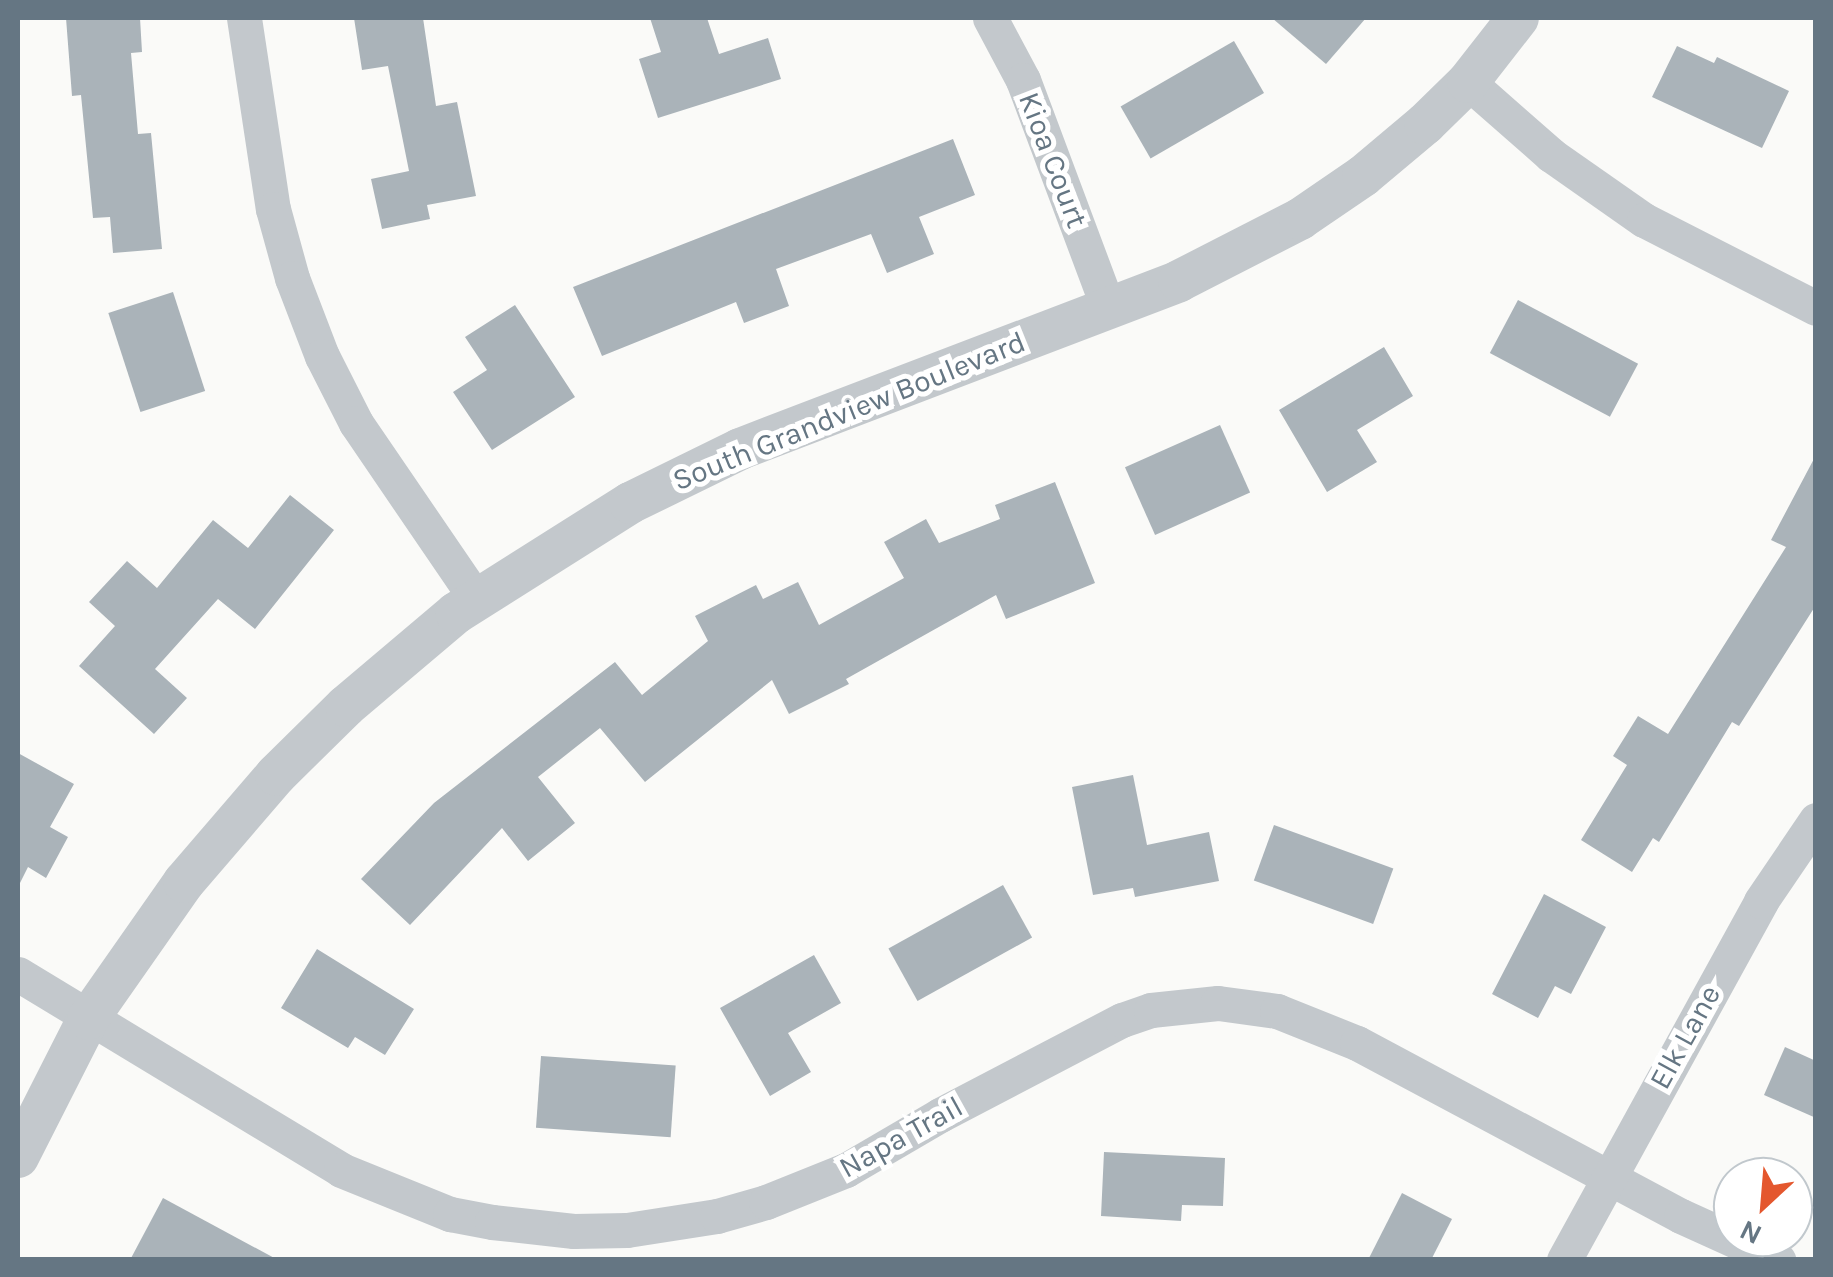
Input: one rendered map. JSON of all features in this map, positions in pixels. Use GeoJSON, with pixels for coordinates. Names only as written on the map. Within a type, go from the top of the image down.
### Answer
{"type":"FeatureCollection","features":[{"type":"Feature","properties":{"kind":"street"},"geometry":{"type":"LineString","coordinates":[[244,18],[274,209],[292,278],[322,356],[356,423],[476,599]]}},
{"type":"Feature","properties":{"kind":"street","name":"Kioa Court"},"geometry":{"type":"LineString","coordinates":[[990,18],[1024,80],[1108,307]]}},
{"type":"Feature","properties":{"kind":"street","name":"South Grandview Boulevard"},"geometry":{"type":"LineString","coordinates":[[18,1157],[88,1019],[184,882],[276,775],[346,706],[476,599],[630,503],[740,449],[1227,260],[1300,219],[1363,176],[1468,82],[1518,18]]}},
{"type":"Feature","properties":{"kind":"street"},"geometry":{"type":"LineString","coordinates":[[1468,82],[1551,155],[1644,220],[1816,308]]}},
{"type":"Feature","properties":{"kind":"street","name":"Elk Lane"},"geometry":{"type":"LineString","coordinates":[[1564,1260],[1761,901],[1816,820]]}},
{"type":"Feature","properties":{"kind":"street","name":"Napa Trail"},"geometry":{"type":"LineString","coordinates":[[18,974],[341,1170],[382,1190],[450,1214],[574,1230],[628,1245],[766,1202],[846,1170],[940,1115],[1122,1020],[1151,1010],[1218,1004],[1277,1012],[1357,1043],[1607,1177],[1778,1260]]}},
{"type":"Feature","properties":{"kind":"building"},"geometry":{"type":"Polygon","coordinates":[[[66,18],[140,18],[142,52],[131,53],[138,134],[151,133],[162,249],[113,253],[110,217],[93,218],[81,95],[72,96],[66,18]]]}},
{"type":"Feature","properties":{"kind":"building"},"geometry":{"type":"Polygon","coordinates":[[[354,18],[423,18],[436,106],[457,102],[476,196],[427,205],[430,219],[382,229],[371,179],[409,171],[388,66],[362,70],[354,18]]]}},
{"type":"Feature","properties":{"kind":"building"},"geometry":{"type":"Polygon","coordinates":[[[650,18],[707,18],[719,54],[768,38],[781,79],[658,118],[639,59],[661,52],[650,18]]]}},
{"type":"Feature","properties":{"kind":"building"},"geometry":{"type":"Polygon","coordinates":[[[1272,18],[1366,18],[1326,64],[1272,18]]]}},
{"type":"Feature","properties":{"kind":"building"},"geometry":{"type":"Polygon","coordinates":[[[1234,41],[1264,93],[1151,158],[1121,106],[1234,41]]]}},
{"type":"Feature","properties":{"kind":"building"},"geometry":{"type":"Polygon","coordinates":[[[1677,46],[1714,63],[1717,57],[1789,91],[1762,148],[1652,97],[1677,46]]]}},
{"type":"Feature","properties":{"kind":"building"},"geometry":{"type":"Polygon","coordinates":[[[953,139],[975,195],[919,217],[934,254],[887,273],[871,234],[776,269],[789,306],[744,323],[736,302],[602,356],[573,287],[953,139]]]}},
{"type":"Feature","properties":{"kind":"building"},"geometry":{"type":"Polygon","coordinates":[[[173,292],[205,391],[140,412],[108,313],[173,292]]]}},
{"type":"Feature","properties":{"kind":"building"},"geometry":{"type":"Polygon","coordinates":[[[1518,300],[1638,364],[1610,417],[1490,353],[1518,300]]]}},
{"type":"Feature","properties":{"kind":"building"},"geometry":{"type":"Polygon","coordinates":[[[515,305],[575,397],[492,450],[453,392],[487,370],[465,337],[515,305]]]}},
{"type":"Feature","properties":{"kind":"building"},"geometry":{"type":"Polygon","coordinates":[[[1384,347],[1413,396],[1357,430],[1377,462],[1327,492],[1279,410],[1384,347]]]}},
{"type":"Feature","properties":{"kind":"building"},"geometry":{"type":"Polygon","coordinates":[[[1220,425],[1250,493],[1155,535],[1125,467],[1220,425]]]}},
{"type":"Feature","properties":{"kind":"building"},"geometry":{"type":"Polygon","coordinates":[[[1816,455],[1816,605],[1739,726],[1732,722],[1659,842],[1653,838],[1632,872],[1581,840],[1627,765],[1613,756],[1638,716],[1668,734],[1786,547],[1771,540],[1816,455]]]}},
{"type":"Feature","properties":{"kind":"building"},"geometry":{"type":"Polygon","coordinates":[[[1055,482],[1095,583],[1006,619],[996,595],[846,679],[849,684],[789,714],[772,680],[645,782],[600,728],[538,777],[575,823],[528,861],[502,828],[410,925],[361,879],[434,803],[615,662],[642,695],[708,641],[695,616],[756,585],[763,599],[798,582],[819,625],[904,578],[884,542],[926,519],[939,543],[1000,519],[995,505],[1055,482]]]}},
{"type":"Feature","properties":{"kind":"building"},"geometry":{"type":"Polygon","coordinates":[[[290,495],[334,530],[255,629],[218,599],[155,669],[187,698],[154,734],[79,666],[115,626],[89,602],[127,561],[157,588],[213,520],[248,548],[290,495]]]}},
{"type":"Feature","properties":{"kind":"building"},"geometry":{"type":"Polygon","coordinates":[[[18,753],[74,784],[50,827],[68,837],[46,878],[28,867],[18,887],[18,753]]]}},
{"type":"Feature","properties":{"kind":"building"},"geometry":{"type":"Polygon","coordinates":[[[1133,775],[1147,845],[1209,832],[1219,881],[1135,897],[1133,888],[1093,895],[1072,787],[1133,775]]]}},
{"type":"Feature","properties":{"kind":"building"},"geometry":{"type":"Polygon","coordinates":[[[1274,825],[1393,868],[1373,924],[1254,880],[1274,825]]]}},
{"type":"Feature","properties":{"kind":"building"},"geometry":{"type":"Polygon","coordinates":[[[1003,885],[1032,937],[918,1001],[888,949],[1003,885]]]}},
{"type":"Feature","properties":{"kind":"building"},"geometry":{"type":"Polygon","coordinates":[[[1544,894],[1606,927],[1571,994],[1555,986],[1538,1018],[1492,994],[1544,894]]]}},
{"type":"Feature","properties":{"kind":"building"},"geometry":{"type":"Polygon","coordinates":[[[317,949],[414,1009],[385,1055],[355,1037],[348,1048],[281,1008],[317,949]]]}},
{"type":"Feature","properties":{"kind":"building"},"geometry":{"type":"Polygon","coordinates":[[[814,955],[841,1003],[788,1033],[811,1072],[770,1096],[720,1008],[814,955]]]}},
{"type":"Feature","properties":{"kind":"building"},"geometry":{"type":"Polygon","coordinates":[[[1785,1047],[1816,1061],[1816,1118],[1764,1095],[1785,1047]]]}},
{"type":"Feature","properties":{"kind":"building"},"geometry":{"type":"Polygon","coordinates":[[[541,1056],[676,1065],[671,1137],[536,1128],[541,1056]]]}},
{"type":"Feature","properties":{"kind":"building"},"geometry":{"type":"Polygon","coordinates":[[[1104,1152],[1225,1158],[1223,1206],[1182,1205],[1181,1221],[1101,1216],[1104,1152]]]}},
{"type":"Feature","properties":{"kind":"building"},"geometry":{"type":"Polygon","coordinates":[[[1402,1193],[1452,1219],[1431,1260],[1368,1260],[1402,1193]]]}},
{"type":"Feature","properties":{"kind":"building"},"geometry":{"type":"Polygon","coordinates":[[[163,1198],[278,1260],[130,1260],[163,1198]]]}}]}
